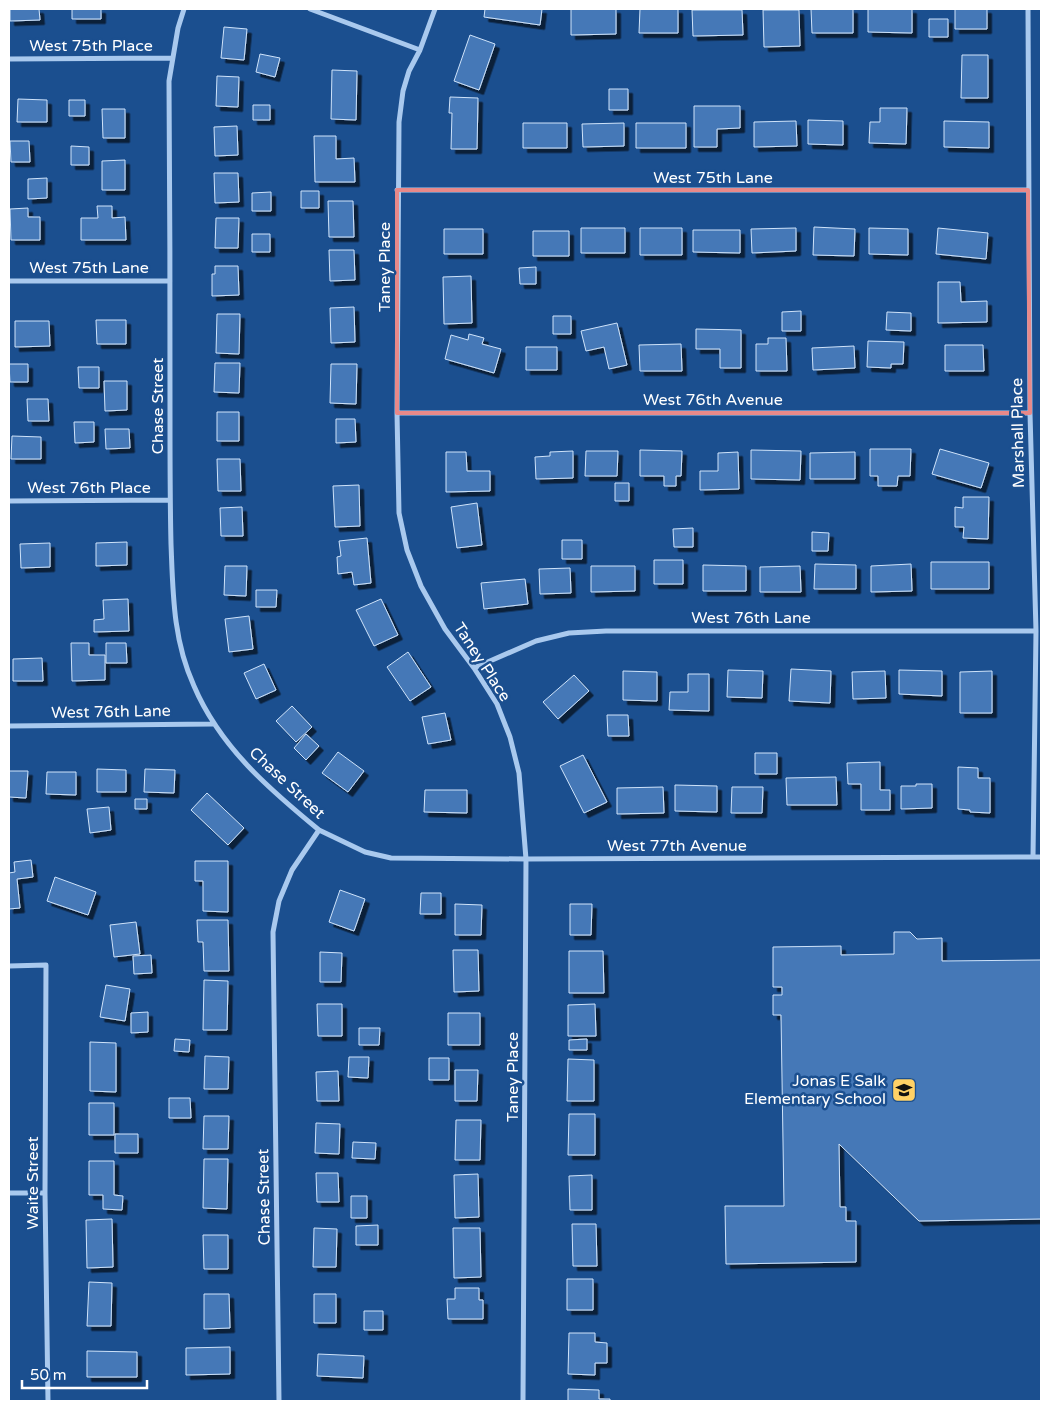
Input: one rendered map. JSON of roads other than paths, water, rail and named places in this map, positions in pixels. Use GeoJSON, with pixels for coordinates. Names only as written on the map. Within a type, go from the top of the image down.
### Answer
{"type":"FeatureCollection","features":[{"type":"Feature","properties":{"kind":"street","name":"Chase Street"},"geometry":{"type":"LineString","coordinates":[[184,9],[172,58],[169,81],[170,500],[173,606],[180,646],[193,686],[213,724],[247,766],[278,796],[320,830],[292,870],[279,901],[273,932],[279,1401]]}},
{"type":"Feature","properties":{"kind":"street"},"geometry":{"type":"LineString","coordinates":[[310,9],[420,50]]}},
{"type":"Feature","properties":{"kind":"street","name":"Taney Place"},"geometry":{"type":"LineString","coordinates":[[434,9],[420,50],[409,71],[403,92],[399,122],[397,190],[399,513],[407,550],[420,586],[445,629],[474,668],[497,704],[510,737],[519,773],[526,859],[523,1401]]}},
{"type":"Feature","properties":{"kind":"street","name":"Marshall Place"},"geometry":{"type":"LineString","coordinates":[[1028,9],[1030,413],[1036,631],[1033,857]]}},
{"type":"Feature","properties":{"kind":"street","name":"West 75th Place"},"geometry":{"type":"LineString","coordinates":[[9,59],[172,58]]}},
{"type":"Feature","properties":{"kind":"street","name":"West 75th Lane"},"geometry":{"type":"LineString","coordinates":[[397,190],[1028,190]]}},
{"type":"Feature","properties":{"kind":"street","name":"West 75th Lane"},"geometry":{"type":"LineString","coordinates":[[9,281],[170,281]]}},
{"type":"Feature","properties":{"kind":"street","name":"West 76th Avenue"},"geometry":{"type":"LineString","coordinates":[[397,413],[1030,413]]}},
{"type":"Feature","properties":{"kind":"street","name":"West 76th Place"},"geometry":{"type":"LineString","coordinates":[[9,501],[170,500]]}},
{"type":"Feature","properties":{"kind":"street","name":"West 76th Lane"},"geometry":{"type":"LineString","coordinates":[[474,668],[536,640],[569,633],[606,631],[1036,631]]}},
{"type":"Feature","properties":{"kind":"street","name":"West 76th Lane"},"geometry":{"type":"LineString","coordinates":[[9,726],[213,724]]}},
{"type":"Feature","properties":{"kind":"street","name":"West 77th Avenue"},"geometry":{"type":"LineString","coordinates":[[320,830],[365,852],[391,858],[1041,857]]}},
{"type":"Feature","properties":{"kind":"street","name":"Waite Street"},"geometry":{"type":"LineString","coordinates":[[9,966],[46,965],[45,1193],[48,1401]]}},
{"type":"Feature","properties":{"kind":"street"},"geometry":{"type":"LineString","coordinates":[[9,1193],[45,1193]]}},
{"type":"Feature","properties":{"kind":"place","name":"Jonas E Salk Elementary School"},"geometry":{"type":"Point","coordinates":[904,1090]}}]}
